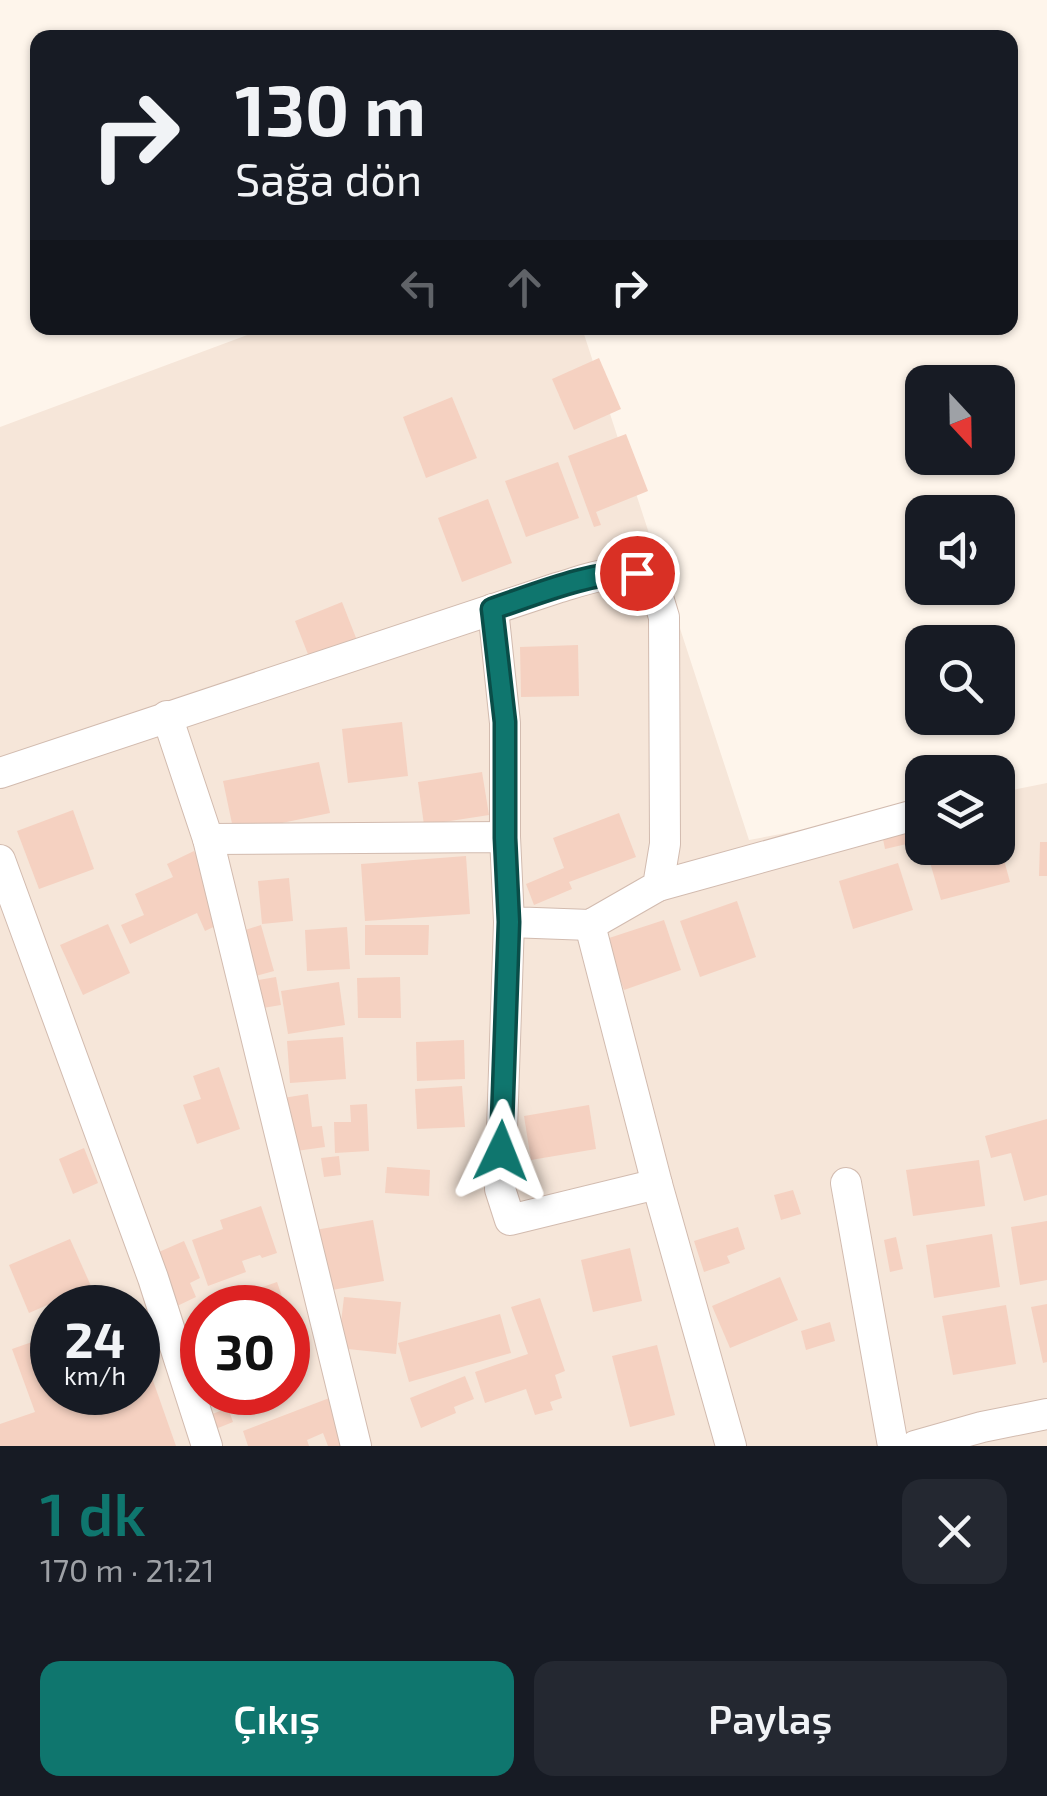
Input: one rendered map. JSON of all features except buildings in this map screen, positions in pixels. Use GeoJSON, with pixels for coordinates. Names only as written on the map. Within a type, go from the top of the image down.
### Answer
{"type":"FeatureCollection","features":[{"type":"Feature","properties":{"kind":"street"},"geometry":{"type":"LineString","coordinates":[[0,772],[557,588],[619,572],[637,573],[648,579],[664,617],[665,844],[658,886]]}},
{"type":"Feature","properties":{"kind":"street"},"geometry":{"type":"LineString","coordinates":[[492,609],[505,722],[509,922],[500,1189],[510,1220],[657,1184]]}},
{"type":"Feature","properties":{"kind":"street"},"geometry":{"type":"LineString","coordinates":[[168,716],[208,839],[356,1446]]}},
{"type":"Feature","properties":{"kind":"street"},"geometry":{"type":"LineString","coordinates":[[509,922],[590,924],[658,886],[905,818]]}},
{"type":"Feature","properties":{"kind":"street"},"geometry":{"type":"LineString","coordinates":[[208,839],[505,838]]}},
{"type":"Feature","properties":{"kind":"street"},"geometry":{"type":"LineString","coordinates":[[0,860],[154,1278],[207,1446]]}},
{"type":"Feature","properties":{"kind":"street"},"geometry":{"type":"LineString","coordinates":[[590,924],[657,1184],[731,1446]]}},
{"type":"Feature","properties":{"kind":"street"},"geometry":{"type":"LineString","coordinates":[[846,1183],[893,1446]]}},
{"type":"Feature","properties":{"kind":"street"},"geometry":{"type":"LineString","coordinates":[[914,1446],[982,1427],[1035,1426]]}},
{"type":"Feature","properties":{"kind":"shaded area"},"geometry":{"type":"Polygon","coordinates":[[[247,335],[584,335],[749,840],[905,810],[905,865],[1015,865],[1015,790],[1047,783],[1047,1446],[0,1446],[0,427],[247,335]]]}},
{"type":"Feature","properties":{"kind":"route"},"geometry":{"type":"LineString","coordinates":[[501,1151],[509,922],[505,722],[492,609],[619,572],[637,573]]}}]}
